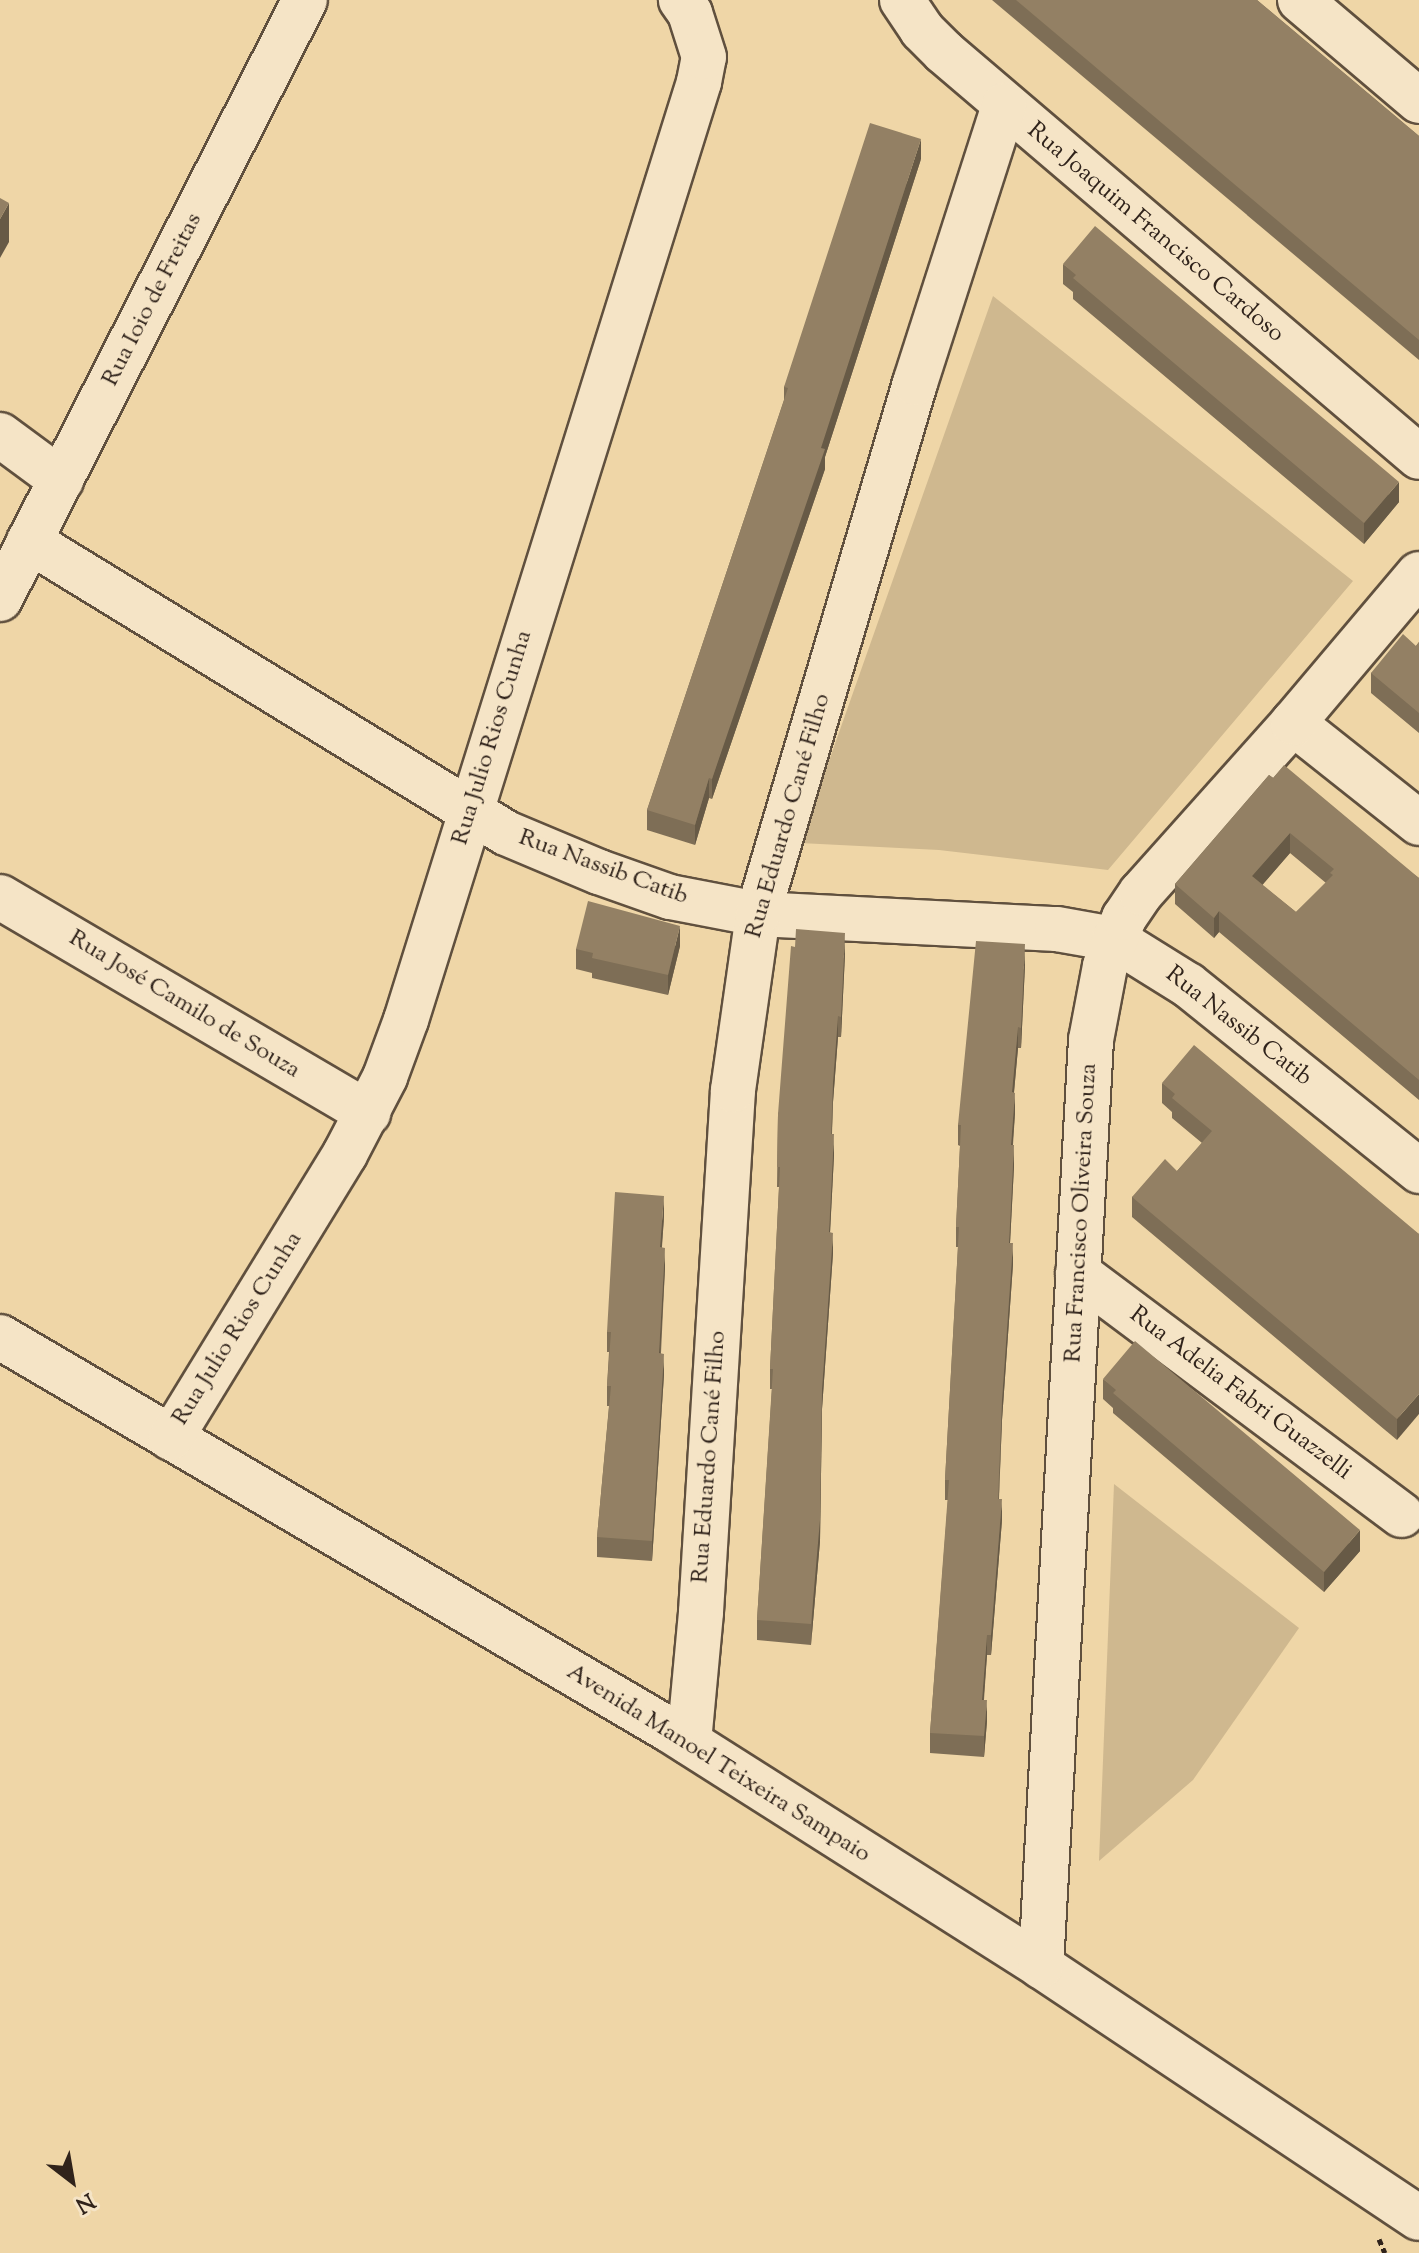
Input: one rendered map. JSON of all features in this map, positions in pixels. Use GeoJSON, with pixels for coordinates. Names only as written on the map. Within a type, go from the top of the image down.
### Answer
{"type":"FeatureCollection","features":[{"type":"Feature","properties":{"kind":"street","name":"Rua Ioio de Freitas"},"geometry":{"type":"LineString","coordinates":[[0,599],[305,0]]}},
{"type":"Feature","properties":{"kind":"street","name":"Rua Julio Rios Cunha"},"geometry":{"type":"LineString","coordinates":[[171,1438],[368,1113],[406,1020],[699,82],[704,57],[690,13],[681,0]]}},
{"type":"Feature","properties":{"kind":"street","name":"Rua Joaquim Francisco Cardoso"},"geometry":{"type":"LineString","coordinates":[[902,0],[922,30],[1004,105],[1419,457]]}},
{"type":"Feature","properties":{"kind":"street"},"geometry":{"type":"LineString","coordinates":[[1300,0],[1419,101]]}},
{"type":"Feature","properties":{"kind":"street","name":"Rua Eduardo Cané Filho"},"geometry":{"type":"LineString","coordinates":[[689,1742],[701,1612],[733,1090],[758,914],[915,383],[1004,105]]}},
{"type":"Feature","properties":{"kind":"street"},"geometry":{"type":"LineString","coordinates":[[0,435],[61,480]]}},
{"type":"Feature","properties":{"kind":"street","name":"Rua Nassib Catib"},"geometry":{"type":"LineString","coordinates":[[29,541],[506,833],[599,872],[670,897],[758,914],[1057,929],[1114,939],[1188,985],[1419,1171]]}},
{"type":"Feature","properties":{"kind":"street","name":"Rua Francisco Oliveira Souza"},"geometry":{"type":"LineString","coordinates":[[1041,1966],[1091,1040],[1100,987],[1114,939],[1141,893],[1182,842],[1293,723],[1419,574]]}},
{"type":"Feature","properties":{"kind":"street"},"geometry":{"type":"LineString","coordinates":[[1293,723],[1419,823]]}},
{"type":"Feature","properties":{"kind":"street","name":"Rua José Camilo de Souza"},"geometry":{"type":"LineString","coordinates":[[0,897],[368,1113]]}},
{"type":"Feature","properties":{"kind":"street","name":"Rua Adelia Fabri Guazzelli"},"geometry":{"type":"LineString","coordinates":[[1078,1273],[1401,1515]]}},
{"type":"Feature","properties":{"kind":"street","name":"Avenida Manoel Teixeira Sampaio"},"geometry":{"type":"LineString","coordinates":[[0,1337],[689,1742],[1041,1966],[1419,2218]]}},
{"type":"Feature","properties":{"kind":"shaded area"},"geometry":{"type":"Polygon","coordinates":[[[993,296],[1353,581],[1108,870],[939,850],[800,843],[993,296]]]}},
{"type":"Feature","properties":{"kind":"shaded area"},"geometry":{"type":"Polygon","coordinates":[[[1114,1484],[1299,1628],[1193,1780],[1099,1861],[1114,1484]]]}},
{"type":"Feature","properties":{"kind":"building"},"geometry":{"type":"Polygon","coordinates":[[[1016,0],[1257,0],[1419,136],[1419,340],[1016,0]]]}},
{"type":"Feature","properties":{"kind":"building"},"geometry":{"type":"Polygon","coordinates":[[[870,123],[921,139],[821,448],[825,449],[695,825],[647,810],[788,388],[784,387],[870,123]]]}},
{"type":"Feature","properties":{"kind":"building"},"geometry":{"type":"Polygon","coordinates":[[[0,198],[9,203],[0,219],[0,198]]]}},
{"type":"Feature","properties":{"kind":"building"},"geometry":{"type":"Polygon","coordinates":[[[1095,226],[1399,482],[1364,523],[1073,278],[1076,275],[1063,264],[1095,226]]]}},
{"type":"Feature","properties":{"kind":"building"},"geometry":{"type":"Polygon","coordinates":[[[1403,634],[1416,646],[1419,642],[1419,713],[1371,673],[1403,634]]]}},
{"type":"Feature","properties":{"kind":"building"},"geometry":{"type":"Polygon","coordinates":[[[1284,765],[1419,878],[1419,1080],[1219,911],[1214,918],[1175,884],[1269,775],[1273,778],[1284,765]],[[1290,833],[1252,876],[1296,912],[1333,875],[1330,873],[1334,869],[1290,833]]]}},
{"type":"Feature","properties":{"kind":"building"},"geometry":{"type":"Polygon","coordinates":[[[588,901],[680,926],[668,975],[592,958],[593,953],[576,949],[588,901]]]}},
{"type":"Feature","properties":{"kind":"building"},"geometry":{"type":"Polygon","coordinates":[[[796,929],[845,933],[841,1017],[838,1016],[833,1082],[829,1232],[833,1233],[822,1389],[820,1520],[811,1624],[757,1620],[773,1369],[770,1369],[780,1167],[777,1167],[778,1114],[791,946],[795,947],[796,929]]]}},
{"type":"Feature","properties":{"kind":"building"},"geometry":{"type":"Polygon","coordinates":[[[976,941],[1025,944],[1021,1028],[1018,1027],[1012,1092],[1015,1093],[1011,1145],[1014,1145],[1009,1243],[1013,1243],[1002,1400],[998,1499],[1002,1499],[991,1635],[987,1635],[982,1700],[987,1700],[984,1736],[930,1733],[949,1480],[945,1480],[959,1227],[956,1227],[961,1125],[958,1125],[976,941]]]}},
{"type":"Feature","properties":{"kind":"building"},"geometry":{"type":"Polygon","coordinates":[[[1194,1045],[1419,1234],[1419,1394],[1397,1419],[1132,1197],[1165,1159],[1177,1171],[1212,1131],[1172,1098],[1175,1094],[1162,1083],[1194,1045]]]}},
{"type":"Feature","properties":{"kind":"building"},"geometry":{"type":"Polygon","coordinates":[[[615,1192],[664,1196],[660,1247],[665,1248],[659,1353],[664,1354],[652,1541],[597,1537],[611,1386],[607,1386],[611,1332],[607,1332],[615,1192]]]}},
{"type":"Feature","properties":{"kind":"building"},"geometry":{"type":"Polygon","coordinates":[[[1135,1341],[1360,1530],[1324,1572],[1113,1393],[1116,1390],[1103,1379],[1135,1341]]]}}]}
